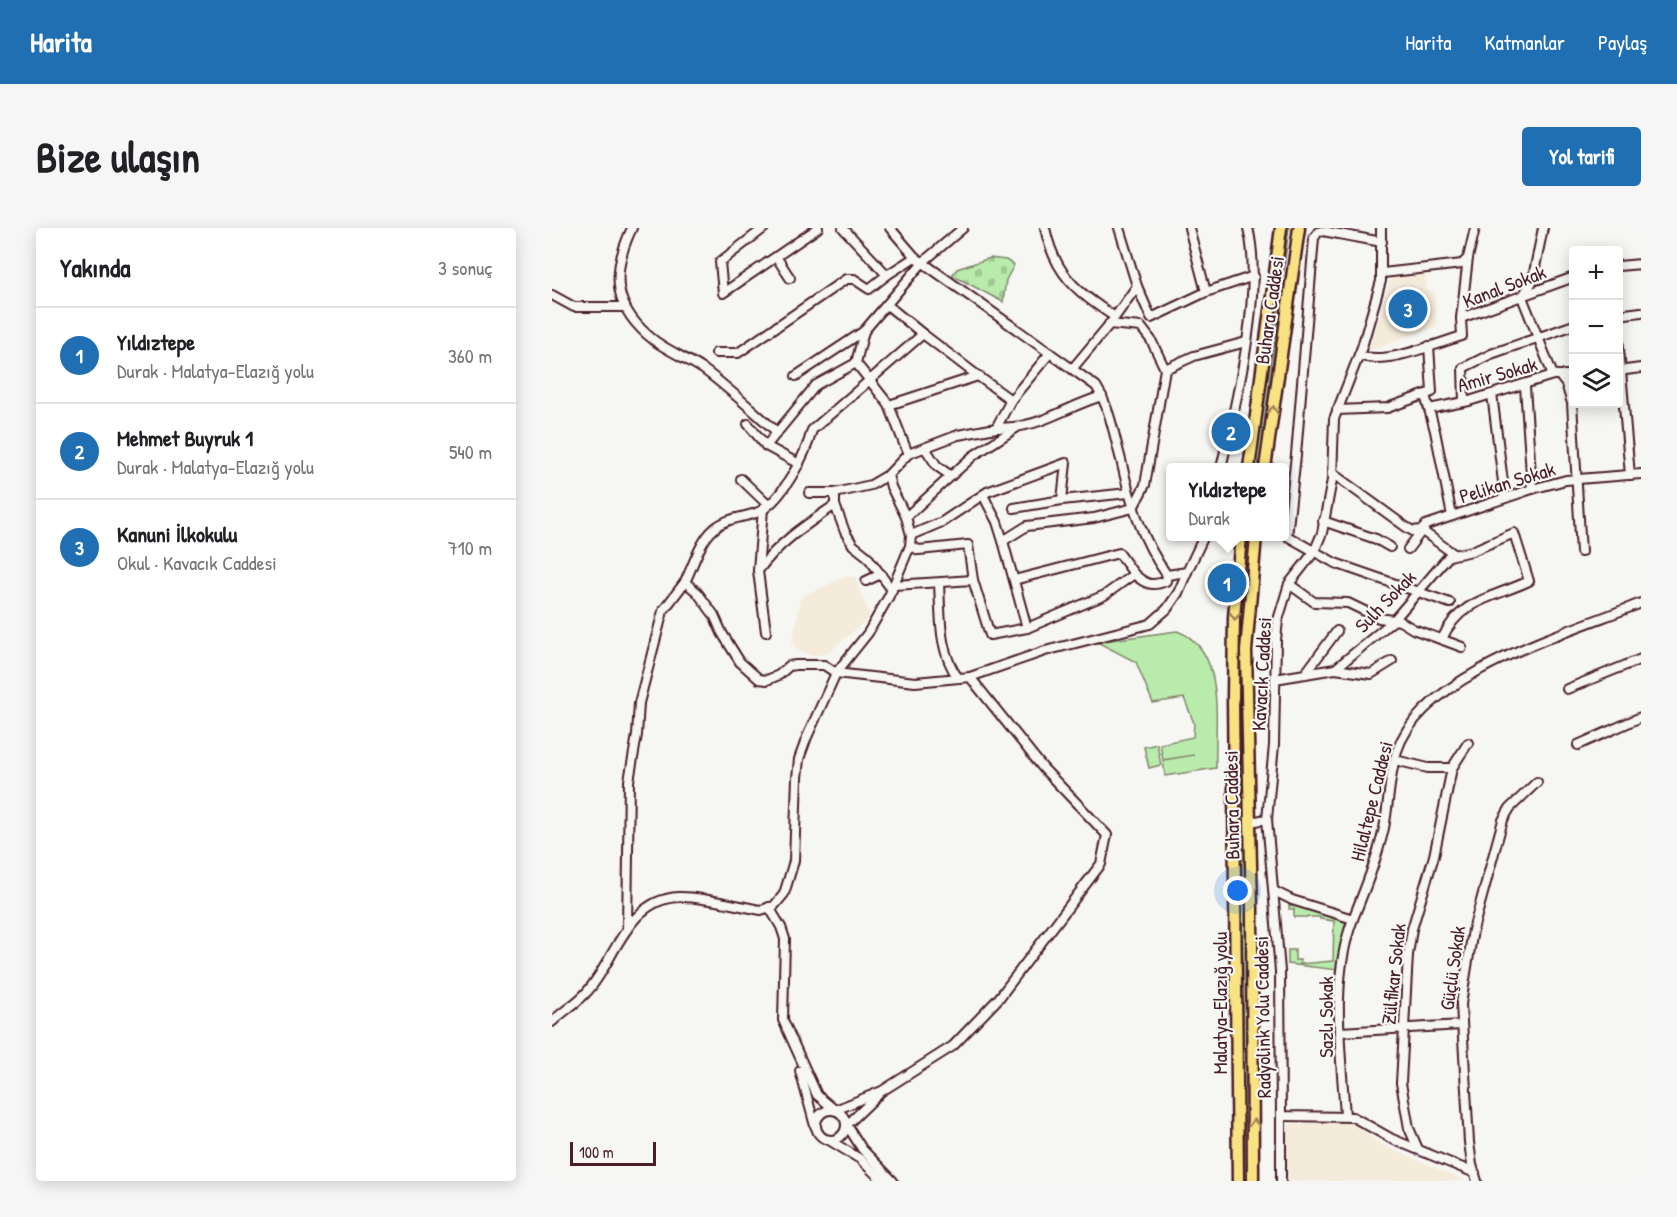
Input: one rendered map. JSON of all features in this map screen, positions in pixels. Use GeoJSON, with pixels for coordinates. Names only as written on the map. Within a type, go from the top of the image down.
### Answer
{"type":"FeatureCollection","features":[{"type":"Feature","properties":{"kind":"highway"},"geometry":{"type":"LineString","coordinates":[[1250,463],[1281,228]]}},
{"type":"Feature","properties":{"kind":"highway"},"geometry":{"type":"LineString","coordinates":[[1293,228],[1296,248]]}},
{"type":"Feature","properties":{"kind":"highway","name":"Buhara Caddesi"},"geometry":{"type":"LineString","coordinates":[[1266,463],[1299,228]]}},
{"type":"Feature","properties":{"kind":"highway","name":"Malatya-Elazığ yolu"},"geometry":{"type":"LineString","coordinates":[[1238,1181],[1233,697],[1235,597],[1241,541]]}},
{"type":"Feature","properties":{"kind":"highway","name":"Buhara Caddesi"},"geometry":{"type":"LineString","coordinates":[[1253,1181],[1247,623],[1256,541]]}},
{"type":"Feature","properties":{"kind":"street"},"geometry":{"type":"LineString","coordinates":[[632,228],[617,275],[618,289],[632,319],[656,341],[703,369],[777,432]]}},
{"type":"Feature","properties":{"kind":"street"},"geometry":{"type":"LineString","coordinates":[[764,228],[720,262],[723,292],[777,258],[818,228]]}},
{"type":"Feature","properties":{"kind":"street"},"geometry":{"type":"LineString","coordinates":[[843,228],[887,275]]}},
{"type":"Feature","properties":{"kind":"street"},"geometry":{"type":"LineString","coordinates":[[890,228],[915,257],[1096,386],[1102,396],[1133,508],[1152,556],[1167,575],[1166,581],[1156,585],[1145,583],[1134,574],[1119,554],[1014,580]]}},
{"type":"Feature","properties":{"kind":"street"},"geometry":{"type":"LineString","coordinates":[[796,376],[864,331],[923,262],[963,228]]}},
{"type":"Feature","properties":{"kind":"street"},"geometry":{"type":"LineString","coordinates":[[1045,228],[1059,270],[1071,285],[1115,317]]}},
{"type":"Feature","properties":{"kind":"street"},"geometry":{"type":"LineString","coordinates":[[1119,228],[1137,286],[1151,318]]}},
{"type":"Feature","properties":{"kind":"street"},"geometry":{"type":"LineString","coordinates":[[1189,228],[1206,292]]}},
{"type":"Feature","properties":{"kind":"street"},"geometry":{"type":"LineString","coordinates":[[1222,463],[1246,342],[1254,276],[1248,228]]}},
{"type":"Feature","properties":{"kind":"street","name":"Kavacık Caddesi"},"geometry":{"type":"LineString","coordinates":[[1274,891],[1267,819],[1273,759],[1278,620],[1289,584],[1314,552],[1323,521],[1330,494],[1333,429],[1337,410],[1359,355],[1383,273],[1381,228]]}},
{"type":"Feature","properties":{"kind":"street"},"geometry":{"type":"LineString","coordinates":[[1461,318],[1468,258],[1475,228]]}},
{"type":"Feature","properties":{"kind":"street"},"geometry":{"type":"LineString","coordinates":[[1543,228],[1532,282],[1522,297],[1537,336],[1556,375],[1566,384],[1572,403],[1581,552]]}},
{"type":"Feature","properties":{"kind":"street"},"geometry":{"type":"LineString","coordinates":[[1289,518],[1314,238],[1318,232],[1382,242]]}},
{"type":"Feature","properties":{"kind":"street"},"geometry":{"type":"LineString","coordinates":[[716,353],[738,352],[846,279],[854,279],[869,289],[915,257]]}},
{"type":"Feature","properties":{"kind":"street"},"geometry":{"type":"LineString","coordinates":[[777,258],[790,278]]}},
{"type":"Feature","properties":{"kind":"street"},"geometry":{"type":"LineString","coordinates":[[1383,273],[1462,264],[1468,258]]}},
{"type":"Feature","properties":{"kind":"street"},"geometry":{"type":"LineString","coordinates":[[1623,266],[1641,264]]}},
{"type":"Feature","properties":{"kind":"street"},"geometry":{"type":"LineString","coordinates":[[1141,327],[1151,318],[1206,292],[1254,276]]}},
{"type":"Feature","properties":{"kind":"street","name":"Kanal Sokak"},"geometry":{"type":"LineString","coordinates":[[1359,355],[1370,360],[1392,357],[1462,336],[1461,318],[1569,279]]}},
{"type":"Feature","properties":{"kind":"street"},"geometry":{"type":"LineString","coordinates":[[1073,368],[1137,286]]}},
{"type":"Feature","properties":{"kind":"street"},"geometry":{"type":"LineString","coordinates":[[552,295],[574,308],[625,307]]}},
{"type":"Feature","properties":{"kind":"street"},"geometry":{"type":"LineString","coordinates":[[887,305],[1011,400]]}},
{"type":"Feature","properties":{"kind":"street"},"geometry":{"type":"LineString","coordinates":[[1623,314],[1641,312]]}},
{"type":"Feature","properties":{"kind":"street"},"geometry":{"type":"LineString","coordinates":[[1004,541],[1027,526],[1094,518],[1133,508],[1145,485],[1165,369],[1151,340],[1141,327],[1109,324]]}},
{"type":"Feature","properties":{"kind":"street"},"geometry":{"type":"LineString","coordinates":[[1464,402],[1463,368],[1491,354],[1569,326]]}},
{"type":"Feature","properties":{"kind":"street"},"geometry":{"type":"LineString","coordinates":[[766,446],[816,385],[856,363],[864,331]]}},
{"type":"Feature","properties":{"kind":"street"},"geometry":{"type":"LineString","coordinates":[[766,632],[758,572],[766,507],[799,464],[808,446],[812,430],[923,334]]}},
{"type":"Feature","properties":{"kind":"street"},"geometry":{"type":"LineString","coordinates":[[1165,369],[1194,356],[1246,342]]}},
{"type":"Feature","properties":{"kind":"street"},"geometry":{"type":"LineString","coordinates":[[1337,410],[1387,408],[1432,392],[1429,346]]}},
{"type":"Feature","properties":{"kind":"street"},"geometry":{"type":"LineString","coordinates":[[996,428],[1011,400],[1050,353]]}},
{"type":"Feature","properties":{"kind":"street"},"geometry":{"type":"LineString","coordinates":[[856,363],[889,405],[908,454]]}},
{"type":"Feature","properties":{"kind":"street"},"geometry":{"type":"LineString","coordinates":[[1623,370],[1641,368]]}},
{"type":"Feature","properties":{"kind":"street","name":"Amir Sokak"},"geometry":{"type":"LineString","coordinates":[[1429,409],[1525,386],[1556,375],[1569,375]]}},
{"type":"Feature","properties":{"kind":"street"},"geometry":{"type":"LineString","coordinates":[[889,405],[978,376]]}},
{"type":"Feature","properties":{"kind":"street"},"geometry":{"type":"LineString","coordinates":[[1525,386],[1532,489]]}},
{"type":"Feature","properties":{"kind":"street"},"geometry":{"type":"LineString","coordinates":[[1492,394],[1505,498]]}},
{"type":"Feature","properties":{"kind":"street"},"geometry":{"type":"LineString","coordinates":[[1425,395],[1452,516]]}},
{"type":"Feature","properties":{"kind":"street"},"geometry":{"type":"LineString","coordinates":[[809,493],[835,493],[871,484],[888,475],[908,454],[958,435],[1038,423],[1070,407],[1102,396]]}},
{"type":"Feature","properties":{"kind":"street"},"geometry":{"type":"LineString","coordinates":[[1623,408],[1630,475]]}},
{"type":"Feature","properties":{"kind":"street"},"geometry":{"type":"LineString","coordinates":[[748,424],[766,446],[799,464]]}},
{"type":"Feature","properties":{"kind":"street"},"geometry":{"type":"LineString","coordinates":[[906,517],[974,456],[1016,428]]}},
{"type":"Feature","properties":{"kind":"street"},"geometry":{"type":"LineString","coordinates":[[925,448],[937,466],[951,476]]}},
{"type":"Feature","properties":{"kind":"street"},"geometry":{"type":"LineString","coordinates":[[911,535],[942,522],[1006,483],[1066,464],[1062,500]]}},
{"type":"Feature","properties":{"kind":"street"},"geometry":{"type":"LineString","coordinates":[[1332,473],[1406,527],[1413,531],[1421,530],[1454,554]]}},
{"type":"Feature","properties":{"kind":"street","name":"Pelikan Sokak"},"geometry":{"type":"LineString","coordinates":[[1421,530],[1426,525],[1532,489],[1578,479],[1641,474]]}},
{"type":"Feature","properties":{"kind":"street"},"geometry":{"type":"LineString","coordinates":[[552,1022],[584,995],[627,929],[642,912],[659,900],[680,897],[761,910],[769,908],[784,894],[794,861],[799,759],[836,673],[868,633],[893,587],[910,546],[911,535],[906,517],[891,488],[888,475]]}},
{"type":"Feature","properties":{"kind":"street"},"geometry":{"type":"LineString","coordinates":[[741,479],[766,507]]}},
{"type":"Feature","properties":{"kind":"street"},"geometry":{"type":"LineString","coordinates":[[835,493],[835,505],[845,532],[853,545],[867,556],[893,587]]}},
{"type":"Feature","properties":{"kind":"street"},"geometry":{"type":"LineString","coordinates":[[1014,508],[1128,493]]}},
{"type":"Feature","properties":{"kind":"street"},"geometry":{"type":"LineString","coordinates":[[983,495],[1004,541],[1027,628]]}},
{"type":"Feature","properties":{"kind":"street"},"geometry":{"type":"LineString","coordinates":[[758,572],[783,543],[835,505]]}},
{"type":"Feature","properties":{"kind":"street"},"geometry":{"type":"LineString","coordinates":[[627,929],[629,781],[638,735],[639,703],[663,611],[685,582],[711,531],[722,522],[766,507]]}},
{"type":"Feature","properties":{"kind":"street"},"geometry":{"type":"LineString","coordinates":[[1323,521],[1376,539],[1390,547]]}},
{"type":"Feature","properties":{"kind":"street"},"geometry":{"type":"LineString","coordinates":[[1408,549],[1421,530]]}},
{"type":"Feature","properties":{"kind":"street","name":"Sulh Sokak"},"geometry":{"type":"LineString","coordinates":[[1335,669],[1393,621],[1449,556],[1472,550],[1511,532],[1516,536],[1529,581],[1471,605],[1453,618],[1442,639]]}},
{"type":"Feature","properties":{"kind":"street"},"geometry":{"type":"LineString","coordinates":[[1289,537],[1335,563],[1450,603]]}},
{"type":"Feature","properties":{"kind":"street"},"geometry":{"type":"LineString","coordinates":[[685,582],[698,592],[714,615],[740,662],[759,679],[767,680],[779,675],[789,666],[796,665],[824,666],[836,673],[915,682],[970,677],[1045,651],[1150,624],[1178,593],[1202,541]]}},
{"type":"Feature","properties":{"kind":"street"},"geometry":{"type":"LineString","coordinates":[[910,546],[919,550],[968,545],[973,580],[990,635],[1027,628],[1105,595],[1134,574]]}},
{"type":"Feature","properties":{"kind":"street"},"geometry":{"type":"LineString","coordinates":[[1167,575],[1187,572]]}},
{"type":"Feature","properties":{"kind":"street"},"geometry":{"type":"LineString","coordinates":[[866,581],[881,574]]}},
{"type":"Feature","properties":{"kind":"street"},"geometry":{"type":"LineString","coordinates":[[893,587],[973,580]]}},
{"type":"Feature","properties":{"kind":"street"},"geometry":{"type":"LineString","coordinates":[[939,584],[943,649],[947,663],[958,678]]}},
{"type":"Feature","properties":{"kind":"street"},"geometry":{"type":"LineString","coordinates":[[1289,584],[1314,602],[1348,603],[1379,618],[1462,647]]}},
{"type":"Feature","properties":{"kind":"street","name":"Hilaltepe Caddesi"},"geometry":{"type":"LineString","coordinates":[[1353,919],[1365,891],[1381,837],[1395,760],[1402,739],[1412,726],[1456,684],[1551,636],[1590,624],[1641,603]]}},
{"type":"Feature","properties":{"kind":"street"},"geometry":{"type":"LineString","coordinates":[[1305,674],[1337,631]]}},
{"type":"Feature","properties":{"kind":"street"},"geometry":{"type":"LineString","coordinates":[[1567,689],[1641,659]]}},
{"type":"Feature","properties":{"kind":"street"},"geometry":{"type":"LineString","coordinates":[[1275,679],[1335,669],[1371,674],[1392,661]]}},
{"type":"Feature","properties":{"kind":"street"},"geometry":{"type":"LineString","coordinates":[[816,1127],[820,1113],[835,1110],[882,1090],[953,1046],[999,998],[1101,864],[1107,835],[1043,768],[970,677]]}},
{"type":"Feature","properties":{"kind":"street"},"geometry":{"type":"LineString","coordinates":[[1578,746],[1641,717]]}},
{"type":"Feature","properties":{"kind":"street","name":"Zülfikar Sokak"},"geometry":{"type":"LineString","coordinates":[[1418,1149],[1409,1128],[1401,1083],[1410,939],[1434,856],[1452,768],[1468,743]]}},
{"type":"Feature","properties":{"kind":"street"},"geometry":{"type":"LineString","coordinates":[[1395,760],[1428,768],[1452,768]]}},
{"type":"Feature","properties":{"kind":"street","name":"Güçlü Sokak"},"geometry":{"type":"LineString","coordinates":[[1476,1177],[1469,1142],[1461,1004],[1473,930],[1501,825],[1510,808],[1537,782]]}},
{"type":"Feature","properties":{"kind":"street"},"geometry":{"type":"LineString","coordinates":[[1250,822],[1267,819]]}},
{"type":"Feature","properties":{"kind":"street"},"geometry":{"type":"LineString","coordinates":[[1274,891],[1292,900],[1353,919]]}},
{"type":"Feature","properties":{"kind":"street","name":"Radyolink Yolu Caddesi"},"geometry":{"type":"LineString","coordinates":[[1274,891],[1280,971],[1281,1116],[1353,1117],[1392,1139],[1476,1177]]}},
{"type":"Feature","properties":{"kind":"street"},"geometry":{"type":"LineString","coordinates":[[769,908],[781,927],[784,939],[783,1020],[790,1037],[817,1095],[844,1116],[861,1149],[893,1181]]}},
{"type":"Feature","properties":{"kind":"street","name":"Sazlı Sokak"},"geometry":{"type":"LineString","coordinates":[[1345,1116],[1340,1032],[1342,957],[1353,919]]}},
{"type":"Feature","properties":{"kind":"street"},"geometry":{"type":"LineString","coordinates":[[1340,1032],[1462,1024]]}},
{"type":"Feature","properties":{"kind":"street"},"geometry":{"type":"LineString","coordinates":[[790,1037],[820,1136],[860,1159],[883,1181]]}},
{"type":"Feature","properties":{"kind":"street"},"geometry":{"type":"LineString","coordinates":[[829,1140],[843,1135],[847,1125],[882,1090]]}},
{"type":"Feature","properties":{"kind":"street"},"geometry":{"type":"LineString","coordinates":[[1281,1116],[1281,1181]]}},
{"type":"Feature","properties":{"kind":"shaded area"},"geometry":{"type":"Polygon","coordinates":[[[1425,272],[1427,291],[1435,291],[1437,326],[1371,350],[1369,348],[1391,276],[1425,272]]]}},
{"type":"Feature","properties":{"kind":"shaded area"},"geometry":{"type":"Polygon","coordinates":[[[845,577],[855,577],[869,614],[867,620],[828,653],[813,656],[800,652],[792,643],[801,597],[845,577]]]}},
{"type":"Feature","properties":{"kind":"shaded area"},"geometry":{"type":"Polygon","coordinates":[[[1350,1120],[1380,1144],[1466,1181],[1286,1181],[1285,1125],[1350,1120]]]}},
{"type":"Feature","properties":{"kind":"green space"},"geometry":{"type":"Polygon","coordinates":[[[1287,228],[1289,228],[1260,463],[1256,463],[1287,228]]]}},
{"type":"Feature","properties":{"kind":"green space"},"geometry":{"type":"Polygon","coordinates":[[[990,258],[1006,260],[1014,265],[1006,280],[1003,302],[952,275],[957,269],[990,258]]]}},
{"type":"Feature","properties":{"kind":"green space"},"geometry":{"type":"Polygon","coordinates":[[[1246,541],[1250,541],[1242,639],[1249,1034],[1247,1181],[1242,1181],[1243,1006],[1239,647],[1246,541]]]}},
{"type":"Feature","properties":{"kind":"green space"},"geometry":{"type":"Polygon","coordinates":[[[1177,631],[1193,640],[1204,654],[1215,690],[1216,768],[1165,776],[1160,744],[1193,737],[1194,723],[1184,698],[1153,703],[1136,662],[1097,642],[1177,631]]]}},
{"type":"Feature","properties":{"kind":"green space"},"geometry":{"type":"Polygon","coordinates":[[[1157,744],[1161,765],[1149,768],[1144,747],[1157,744]]]}},
{"type":"Feature","properties":{"kind":"green space"},"geometry":{"type":"Polygon","coordinates":[[[1289,903],[1348,923],[1340,947],[1338,970],[1288,964],[1288,950],[1295,950],[1295,960],[1300,960],[1300,964],[1333,961],[1334,921],[1320,919],[1320,917],[1294,917],[1294,909],[1289,909],[1289,903]]]}},
{"type":"Feature","properties":{"kind":"place","name":"Kanuni İlkokulu"},"geometry":{"type":"Point","coordinates":[1408,309]}},
{"type":"Feature","properties":{"kind":"place","name":"Mehmet Buyruk 1"},"geometry":{"type":"Point","coordinates":[1231,432]}},
{"type":"Feature","properties":{"kind":"place","name":"Yıldıztepe"},"geometry":{"type":"Point","coordinates":[1227,583]}}]}
